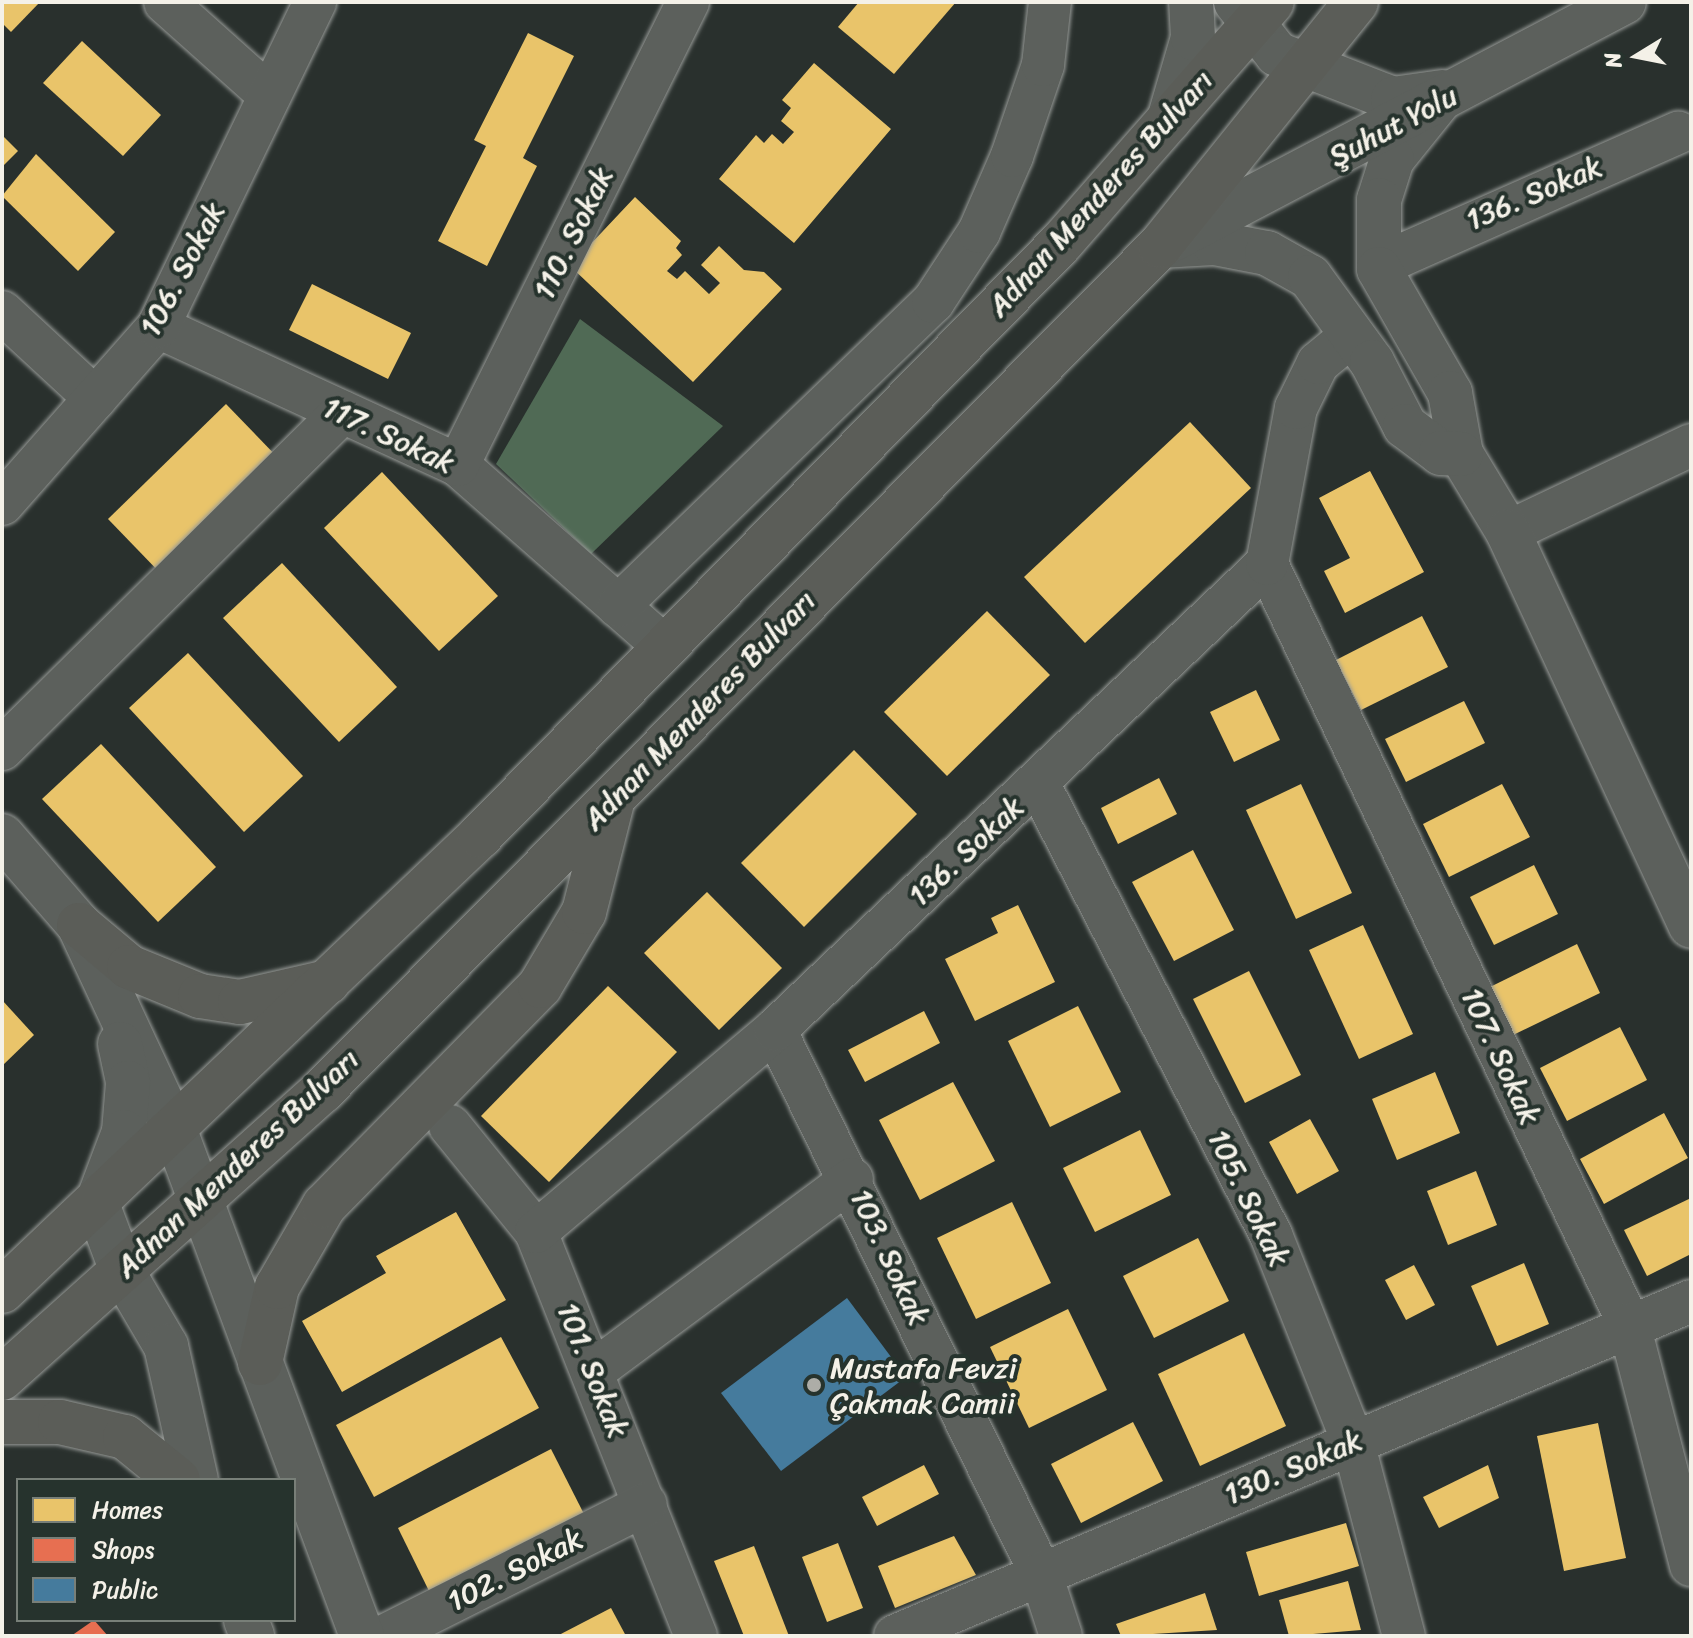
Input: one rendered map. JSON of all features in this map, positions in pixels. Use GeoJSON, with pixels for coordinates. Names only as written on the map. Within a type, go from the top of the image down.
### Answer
{"type":"FeatureCollection","features":[{"type":"Feature","properties":{"kind":"main road"},"geometry":{"type":"LineString","coordinates":[[1169,120],[1193,38],[1191,2]]}},
{"type":"Feature","properties":{"kind":"main road","name":"Adnan Menderes Bulvarı"},"geometry":{"type":"LineString","coordinates":[[2,1378],[322,1091],[612,802],[1160,246],[1356,2]]}},
{"type":"Feature","properties":{"kind":"main road","name":"Şuhut Yolu"},"geometry":{"type":"LineString","coordinates":[[1160,246],[1451,95],[1572,18],[1624,2]]}},
{"type":"Feature","properties":{"kind":"main road"},"geometry":{"type":"LineString","coordinates":[[1253,9],[1277,54],[1393,99],[1451,95]]}},
{"type":"Feature","properties":{"kind":"main road","name":"Adnan Menderes Bulvarı"},"geometry":{"type":"LineString","coordinates":[[2,1291],[330,982],[665,647],[1061,243],[1169,120],[1253,9]]}},
{"type":"Feature","properties":{"kind":"main road"},"geometry":{"type":"LineString","coordinates":[[1451,95],[1392,159],[1377,244],[1379,269],[1450,393],[1461,454],[1508,532],[1691,926]]}},
{"type":"Feature","properties":{"kind":"main road"},"geometry":{"type":"LineString","coordinates":[[1160,246],[1214,243],[1267,253],[1310,277],[1352,335],[1405,426],[1441,453],[1461,454]]}},
{"type":"Feature","properties":{"kind":"main road"},"geometry":{"type":"LineString","coordinates":[[260,1363],[277,1287],[324,1206],[540,986],[584,912],[612,802]]}},
{"type":"Feature","properties":{"kind":"main road"},"geometry":{"type":"LineString","coordinates":[[2,836],[72,916],[129,967],[200,996],[240,1002],[330,982]]}},
{"type":"Feature","properties":{"kind":"main road"},"geometry":{"type":"LineString","coordinates":[[72,916],[175,1131],[197,1203],[362,1636]]}},
{"type":"Feature","properties":{"kind":"main road"},"geometry":{"type":"LineString","coordinates":[[72,916],[117,1033],[128,1083],[124,1132],[97,1204],[122,1271],[166,1346],[196,1478]]}},
{"type":"Feature","properties":{"kind":"main road"},"geometry":{"type":"LineString","coordinates":[[2,1422],[60,1422],[125,1437],[176,1478]]}},
{"type":"Feature","properties":{"kind":"street"},"geometry":{"type":"LineString","coordinates":[[165,2],[269,95]]}},
{"type":"Feature","properties":{"kind":"street","name":"106. Sokak"},"geometry":{"type":"LineString","coordinates":[[2,504],[158,327],[315,2]]}},
{"type":"Feature","properties":{"kind":"street","name":"110. Sokak"},"geometry":{"type":"LineString","coordinates":[[458,465],[688,2]]}},
{"type":"Feature","properties":{"kind":"street"},"geometry":{"type":"LineString","coordinates":[[618,606],[933,302],[979,232],[1012,156],[1043,65],[1050,2]]}},
{"type":"Feature","properties":{"kind":"street","name":"136. Sokak"},"geometry":{"type":"LineString","coordinates":[[1393,259],[1687,140]]}},
{"type":"Feature","properties":{"kind":"street"},"geometry":{"type":"LineString","coordinates":[[2,312],[95,398]]}},
{"type":"Feature","properties":{"kind":"street","name":"117. Sokak"},"geometry":{"type":"LineString","coordinates":[[158,327],[458,465],[665,647]]}},
{"type":"Feature","properties":{"kind":"street"},"geometry":{"type":"LineString","coordinates":[[1267,564],[1296,408],[1318,363],[1352,335]]}},
{"type":"Feature","properties":{"kind":"street"},"geometry":{"type":"LineString","coordinates":[[2,749],[342,412]]}},
{"type":"Feature","properties":{"kind":"street"},"geometry":{"type":"LineString","coordinates":[[1508,532],[1691,445]]}},
{"type":"Feature","properties":{"kind":"street","name":"136. Sokak"},"geometry":{"type":"LineString","coordinates":[[536,1232],[775,1030],[1267,564]]}},
{"type":"Feature","properties":{"kind":"street","name":"107. Sokak"},"geometry":{"type":"LineString","coordinates":[[1267,564],[1629,1324],[1691,1565]]}},
{"type":"Feature","properties":{"kind":"street","name":"105. Sokak"},"geometry":{"type":"LineString","coordinates":[[1038,783],[1271,1235],[1353,1442],[1404,1636]]}},
{"type":"Feature","properties":{"kind":"street","name":"103. Sokak"},"geometry":{"type":"LineString","coordinates":[[775,1030],[852,1179],[1041,1574],[1061,1636]]}},
{"type":"Feature","properties":{"kind":"street","name":"101. Sokak"},"geometry":{"type":"LineString","coordinates":[[450,1126],[536,1232],[595,1370],[696,1636]]}},
{"type":"Feature","properties":{"kind":"street"},"geometry":{"type":"LineString","coordinates":[[595,1370],[852,1179]]}},
{"type":"Feature","properties":{"kind":"street","name":"130. Sokak"},"geometry":{"type":"LineString","coordinates":[[895,1636],[1629,1324],[1691,1301]]}},
{"type":"Feature","properties":{"kind":"street","name":"102. Sokak"},"geometry":{"type":"LineString","coordinates":[[384,1636],[646,1504]]}},
{"type":"Feature","properties":{"kind":"green space"},"geometry":{"type":"Polygon","coordinates":[[[580,319],[723,426],[591,554],[496,464],[580,319]]]}},
{"type":"Feature","properties":{"kind":"building: Homes"},"geometry":{"type":"Polygon","coordinates":[[[2,2],[40,2],[11,32],[2,23],[2,2]]]}},
{"type":"Feature","properties":{"kind":"building: Homes"},"geometry":{"type":"Polygon","coordinates":[[[859,2],[956,2],[894,74],[838,27],[859,2]]]}},
{"type":"Feature","properties":{"kind":"building: Homes"},"geometry":{"type":"Polygon","coordinates":[[[528,33],[574,56],[523,158],[537,166],[487,266],[438,241],[486,146],[474,140],[528,33]]]}},
{"type":"Feature","properties":{"kind":"building: Homes"},"geometry":{"type":"Polygon","coordinates":[[[82,41],[161,115],[123,156],[43,83],[82,41]]]}},
{"type":"Feature","properties":{"kind":"building: Homes"},"geometry":{"type":"Polygon","coordinates":[[[814,63],[891,129],[794,243],[719,179],[756,135],[764,143],[772,134],[783,144],[794,132],[781,121],[791,108],[782,100],[814,63]]]}},
{"type":"Feature","properties":{"kind":"building: Homes"},"geometry":{"type":"Polygon","coordinates":[[[2,135],[18,151],[2,167],[2,135]]]}},
{"type":"Feature","properties":{"kind":"building: Homes"},"geometry":{"type":"Polygon","coordinates":[[[36,154],[115,232],[78,271],[2,196],[36,154]]]}},
{"type":"Feature","properties":{"kind":"building: Homes"},"geometry":{"type":"Polygon","coordinates":[[[635,197],[681,241],[676,248],[682,255],[667,271],[677,279],[685,271],[709,294],[720,283],[701,265],[719,246],[744,270],[764,272],[782,289],[693,382],[570,266],[635,197]]]}},
{"type":"Feature","properties":{"kind":"building: Homes"},"geometry":{"type":"Polygon","coordinates":[[[312,284],[411,333],[388,379],[289,330],[312,284]]]}},
{"type":"Feature","properties":{"kind":"building: Homes"},"geometry":{"type":"Polygon","coordinates":[[[226,404],[282,462],[164,577],[108,519],[226,404]]]}},
{"type":"Feature","properties":{"kind":"building: Homes"},"geometry":{"type":"Polygon","coordinates":[[[1190,422],[1251,488],[1085,643],[1024,577],[1190,422]]]}},
{"type":"Feature","properties":{"kind":"building: Homes"},"geometry":{"type":"Polygon","coordinates":[[[1370,471],[1424,572],[1345,613],[1324,571],[1350,558],[1319,498],[1370,471]]]}},
{"type":"Feature","properties":{"kind":"building: Homes"},"geometry":{"type":"Polygon","coordinates":[[[382,472],[498,596],[439,651],[324,528],[382,472]]]}},
{"type":"Feature","properties":{"kind":"building: Homes"},"geometry":{"type":"Polygon","coordinates":[[[282,563],[397,687],[339,742],[223,618],[282,563]]]}},
{"type":"Feature","properties":{"kind":"building: Homes"},"geometry":{"type":"Polygon","coordinates":[[[987,611],[1050,675],[947,776],[884,712],[987,611]]]}},
{"type":"Feature","properties":{"kind":"building: Homes"},"geometry":{"type":"Polygon","coordinates":[[[1422,616],[1448,667],[1361,710],[1336,660],[1422,616]]]}},
{"type":"Feature","properties":{"kind":"building: Homes"},"geometry":{"type":"Polygon","coordinates":[[[188,653],[303,776],[244,832],[129,708],[188,653]]]}},
{"type":"Feature","properties":{"kind":"building: Homes"},"geometry":{"type":"Polygon","coordinates":[[[1256,690],[1280,740],[1234,762],[1210,712],[1256,690]]]}},
{"type":"Feature","properties":{"kind":"building: Homes"},"geometry":{"type":"Polygon","coordinates":[[[1464,701],[1485,743],[1406,782],[1385,739],[1464,701]]]}},
{"type":"Feature","properties":{"kind":"building: Homes"},"geometry":{"type":"Polygon","coordinates":[[[101,744],[216,867],[158,922],[42,799],[101,744]]]}},
{"type":"Feature","properties":{"kind":"building: Homes"},"geometry":{"type":"Polygon","coordinates":[[[854,750],[917,814],[804,927],[741,863],[854,750]]]}},
{"type":"Feature","properties":{"kind":"building: Homes"},"geometry":{"type":"Polygon","coordinates":[[[1159,778],[1177,814],[1118,844],[1101,808],[1159,778]]]}},
{"type":"Feature","properties":{"kind":"building: Homes"},"geometry":{"type":"Polygon","coordinates":[[[1301,784],[1352,893],[1296,919],[1246,810],[1301,784]]]}},
{"type":"Feature","properties":{"kind":"building: Homes"},"geometry":{"type":"Polygon","coordinates":[[[1502,784],[1530,837],[1449,877],[1423,824],[1502,784]]]}},
{"type":"Feature","properties":{"kind":"building: Homes"},"geometry":{"type":"Polygon","coordinates":[[[1193,850],[1234,930],[1174,961],[1132,882],[1193,850]]]}},
{"type":"Feature","properties":{"kind":"building: Homes"},"geometry":{"type":"Polygon","coordinates":[[[1534,865],[1558,914],[1494,945],[1470,897],[1534,865]]]}},
{"type":"Feature","properties":{"kind":"building: Homes"},"geometry":{"type":"Polygon","coordinates":[[[707,892],[782,968],[719,1030],[644,953],[707,892]]]}},
{"type":"Feature","properties":{"kind":"building: Homes"},"geometry":{"type":"Polygon","coordinates":[[[1018,905],[1055,982],[975,1021],[945,959],[998,933],[991,918],[1018,905]]]}},
{"type":"Feature","properties":{"kind":"building: Homes"},"geometry":{"type":"Polygon","coordinates":[[[1363,925],[1413,1034],[1359,1059],[1309,950],[1363,925]]]}},
{"type":"Feature","properties":{"kind":"building: Homes"},"geometry":{"type":"Polygon","coordinates":[[[1577,944],[1600,993],[1513,1035],[1490,987],[1577,944]]]}},
{"type":"Feature","properties":{"kind":"building: Homes"},"geometry":{"type":"Polygon","coordinates":[[[1249,971],[1301,1075],[1245,1103],[1193,999],[1249,971]]]}},
{"type":"Feature","properties":{"kind":"building: Homes"},"geometry":{"type":"Polygon","coordinates":[[[608,986],[677,1052],[549,1182],[481,1116],[608,986]]]}},
{"type":"Feature","properties":{"kind":"building: Homes"},"geometry":{"type":"Polygon","coordinates":[[[2,1000],[34,1035],[2,1066],[2,1000]]]}},
{"type":"Feature","properties":{"kind":"building: Homes"},"geometry":{"type":"Polygon","coordinates":[[[1078,1006],[1121,1092],[1050,1127],[1008,1041],[1078,1006]]]}},
{"type":"Feature","properties":{"kind":"building: Homes"},"geometry":{"type":"Polygon","coordinates":[[[924,1011],[940,1043],[865,1082],[848,1050],[924,1011]]]}},
{"type":"Feature","properties":{"kind":"building: Homes"},"geometry":{"type":"Polygon","coordinates":[[[1620,1027],[1647,1080],[1567,1121],[1540,1068],[1620,1027]]]}},
{"type":"Feature","properties":{"kind":"building: Homes"},"geometry":{"type":"Polygon","coordinates":[[[1435,1072],[1460,1133],[1397,1160],[1372,1099],[1435,1072]]]}},
{"type":"Feature","properties":{"kind":"building: Homes"},"geometry":{"type":"Polygon","coordinates":[[[953,1082],[995,1161],[920,1200],[879,1120],[953,1082]]]}},
{"type":"Feature","properties":{"kind":"building: Homes"},"geometry":{"type":"Polygon","coordinates":[[[1664,1113],[1688,1158],[1604,1204],[1580,1159],[1664,1113]]]}},
{"type":"Feature","properties":{"kind":"building: Homes"},"geometry":{"type":"Polygon","coordinates":[[[1310,1119],[1339,1171],[1297,1194],[1269,1142],[1310,1119]]]}},
{"type":"Feature","properties":{"kind":"building: Homes"},"geometry":{"type":"Polygon","coordinates":[[[1140,1130],[1171,1195],[1095,1232],[1063,1168],[1140,1130]]]}},
{"type":"Feature","properties":{"kind":"building: Homes"},"geometry":{"type":"Polygon","coordinates":[[[1476,1171],[1497,1225],[1448,1245],[1427,1191],[1476,1171]]]}},
{"type":"Feature","properties":{"kind":"building: Homes"},"geometry":{"type":"Polygon","coordinates":[[[1691,1198],[1691,1254],[1647,1276],[1624,1230],[1691,1198]]]}},
{"type":"Feature","properties":{"kind":"building: Homes"},"geometry":{"type":"Polygon","coordinates":[[[1012,1202],[1051,1283],[976,1319],[937,1238],[1012,1202]]]}},
{"type":"Feature","properties":{"kind":"building: Homes"},"geometry":{"type":"Polygon","coordinates":[[[456,1212],[506,1300],[342,1392],[302,1321],[386,1273],[376,1256],[456,1212]]]}},
{"type":"Feature","properties":{"kind":"building: Homes"},"geometry":{"type":"Polygon","coordinates":[[[1198,1238],[1229,1301],[1154,1338],[1123,1276],[1198,1238]]]}},
{"type":"Feature","properties":{"kind":"building: Homes"},"geometry":{"type":"Polygon","coordinates":[[[1524,1263],[1549,1324],[1497,1346],[1471,1286],[1524,1263]]]}},
{"type":"Feature","properties":{"kind":"building: Homes"},"geometry":{"type":"Polygon","coordinates":[[[1414,1265],[1435,1305],[1406,1320],[1385,1280],[1414,1265]]]}},
{"type":"Feature","properties":{"kind":"building: Homes"},"geometry":{"type":"Polygon","coordinates":[[[1068,1309],[1107,1390],[1029,1428],[990,1347],[1068,1309]]]}},
{"type":"Feature","properties":{"kind":"building: Homes"},"geometry":{"type":"Polygon","coordinates":[[[1244,1333],[1286,1426],[1200,1466],[1158,1374],[1244,1333]]]}},
{"type":"Feature","properties":{"kind":"building: Homes"},"geometry":{"type":"Polygon","coordinates":[[[501,1337],[539,1408],[374,1497],[336,1425],[501,1337]]]}},
{"type":"Feature","properties":{"kind":"building: Homes"},"geometry":{"type":"Polygon","coordinates":[[[1133,1422],[1163,1481],[1081,1523],[1051,1464],[1133,1422]]]}},
{"type":"Feature","properties":{"kind":"building: Homes"},"geometry":{"type":"Polygon","coordinates":[[[1598,1423],[1626,1558],[1564,1571],[1537,1436],[1598,1423]]]}},
{"type":"Feature","properties":{"kind":"building: Homes"},"geometry":{"type":"Polygon","coordinates":[[[551,1449],[585,1516],[431,1595],[398,1528],[551,1449]]]}},
{"type":"Feature","properties":{"kind":"building: Homes"},"geometry":{"type":"Polygon","coordinates":[[[924,1465],[939,1494],[877,1526],[862,1497],[924,1465]]]}},
{"type":"Feature","properties":{"kind":"building: Homes"},"geometry":{"type":"Polygon","coordinates":[[[1488,1465],[1499,1498],[1439,1528],[1423,1497],[1488,1465]]]}},
{"type":"Feature","properties":{"kind":"building: Homes"},"geometry":{"type":"Polygon","coordinates":[[[1346,1523],[1359,1566],[1259,1596],[1246,1552],[1346,1523]]]}},
{"type":"Feature","properties":{"kind":"building: Homes"},"geometry":{"type":"Polygon","coordinates":[[[954,1536],[976,1575],[895,1608],[878,1566],[954,1536]]]}},
{"type":"Feature","properties":{"kind":"building: Homes"},"geometry":{"type":"Polygon","coordinates":[[[838,1543],[863,1608],[827,1622],[802,1557],[838,1543]]]}},
{"type":"Feature","properties":{"kind":"building: Homes"},"geometry":{"type":"Polygon","coordinates":[[[754,1546],[789,1636],[744,1636],[714,1561],[754,1546]]]}},
{"type":"Feature","properties":{"kind":"building: Homes"},"geometry":{"type":"Polygon","coordinates":[[[1348,1581],[1361,1630],[1289,1636],[1279,1600],[1348,1581]]]}},
{"type":"Feature","properties":{"kind":"building: Homes"},"geometry":{"type":"Polygon","coordinates":[[[1205,1593],[1217,1630],[1121,1636],[1116,1624],[1205,1593]]]}},
{"type":"Feature","properties":{"kind":"building: Homes"},"geometry":{"type":"Polygon","coordinates":[[[611,1608],[626,1636],[557,1636],[611,1608]]]}},
{"type":"Feature","properties":{"kind":"building: Shops"},"geometry":{"type":"Polygon","coordinates":[[[96,1622],[108,1636],[71,1636],[96,1622]]]}},
{"type":"Feature","properties":{"kind":"building: Public","name":"Mustafa Fevzi Çakmak Camii"},"geometry":{"type":"Polygon","coordinates":[[[847,1298],[906,1377],[781,1471],[721,1393],[847,1298]]]}},
{"type":"Feature","properties":{"kind":"place","name":"Mustafa Fevzi Çakmak Camii"},"geometry":{"type":"Point","coordinates":[814,1385]}}]}
